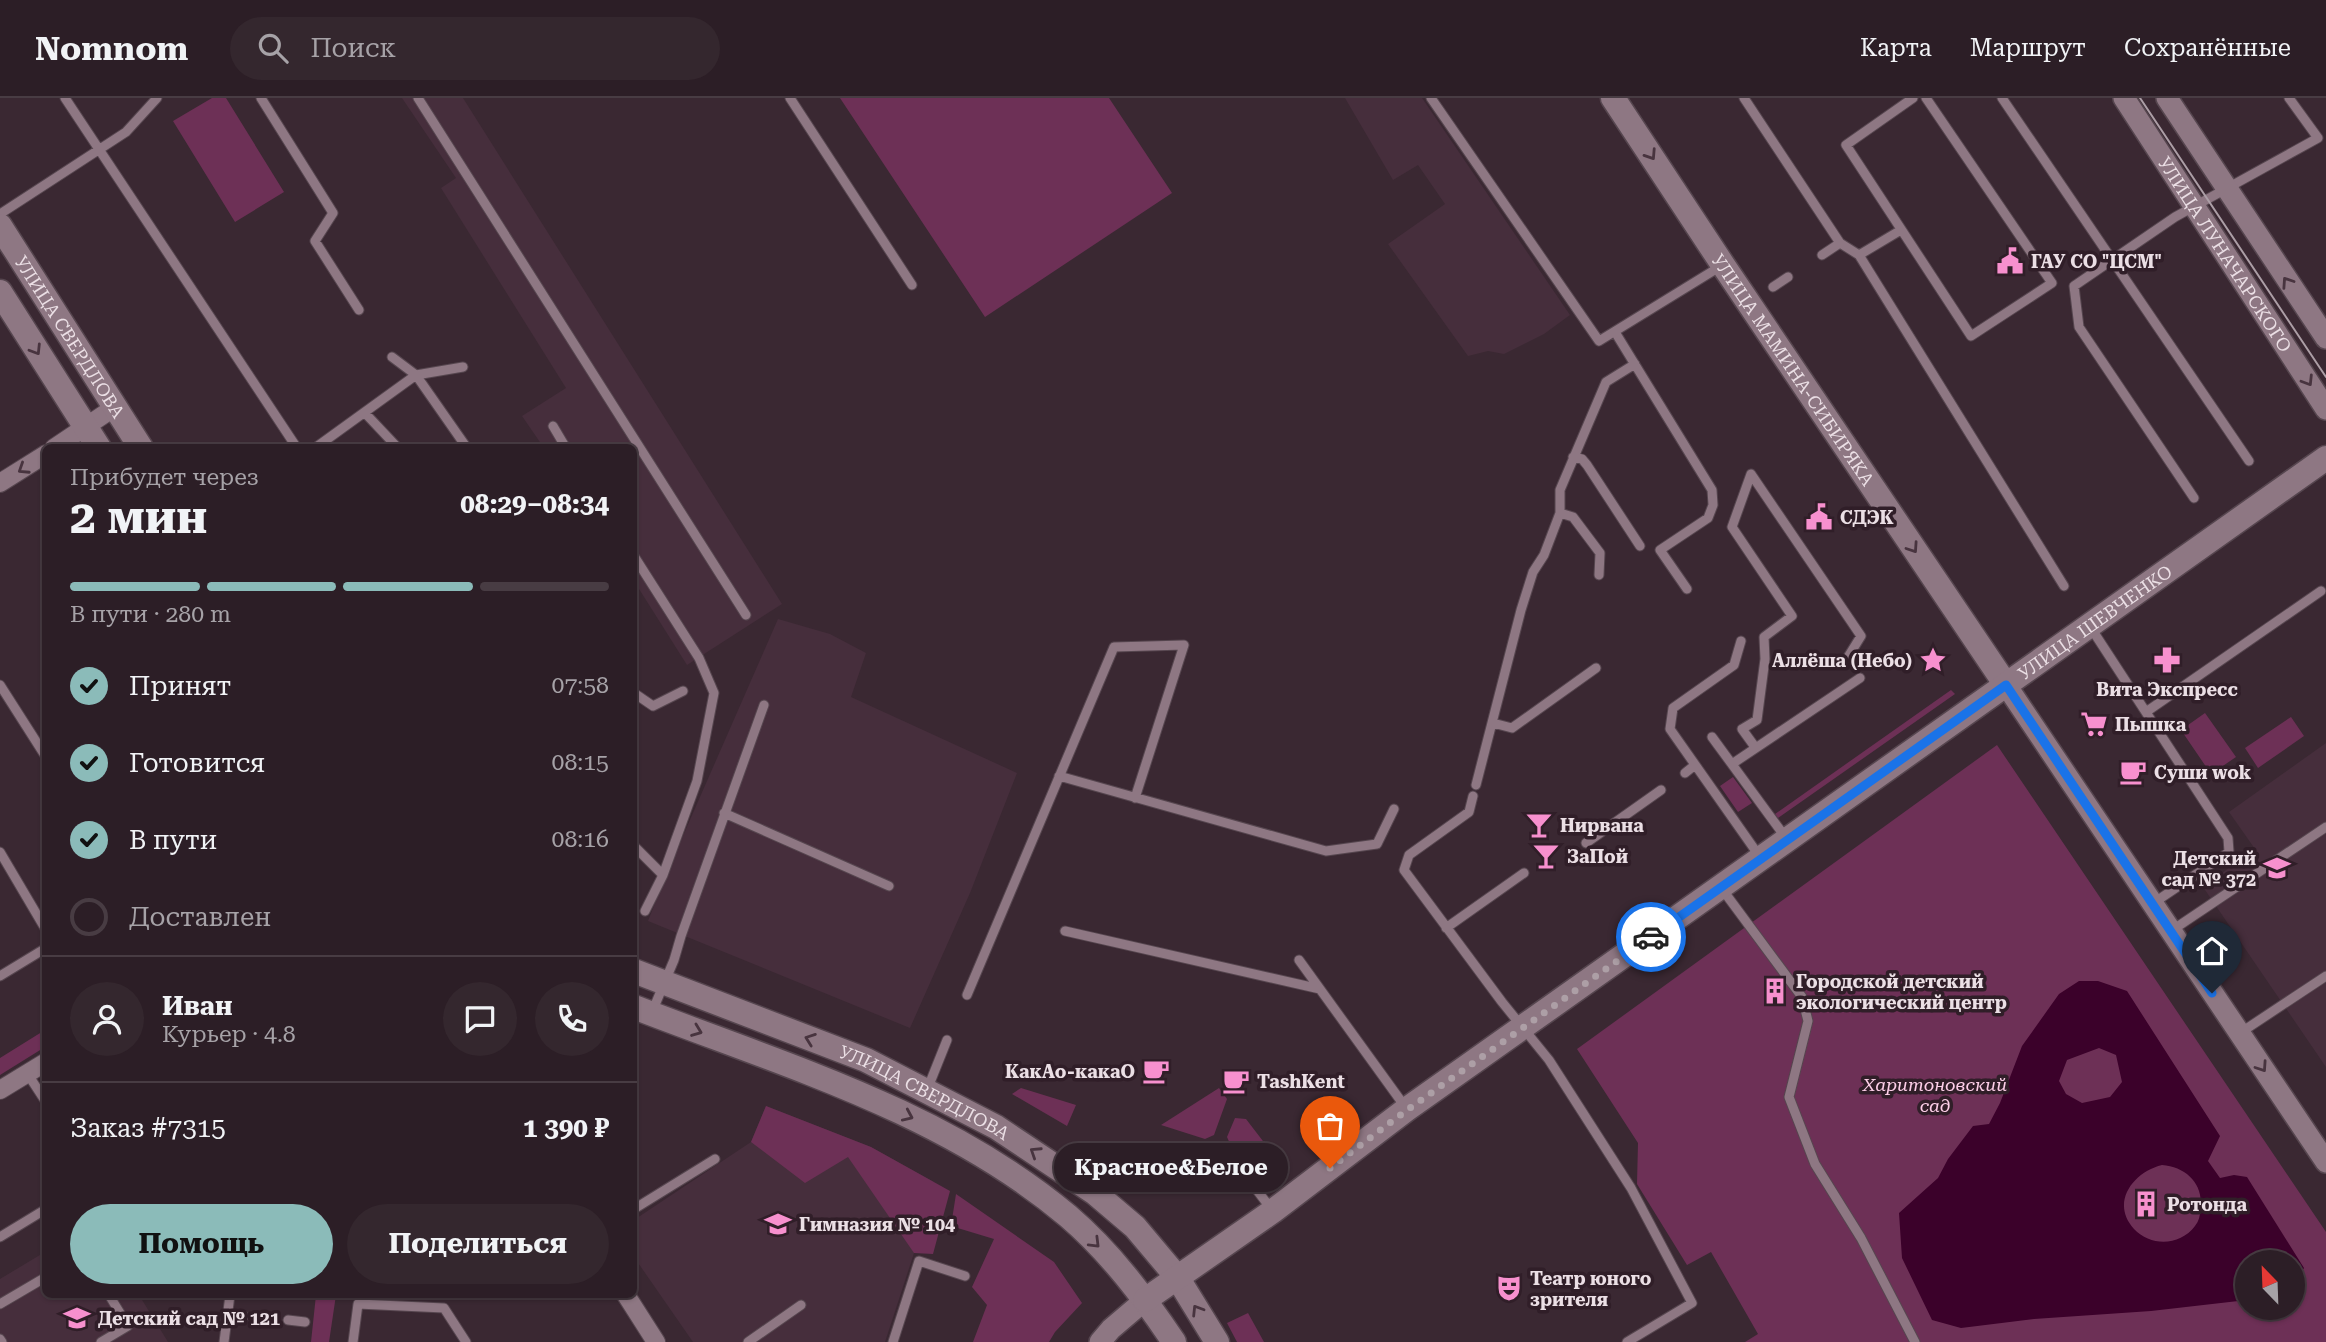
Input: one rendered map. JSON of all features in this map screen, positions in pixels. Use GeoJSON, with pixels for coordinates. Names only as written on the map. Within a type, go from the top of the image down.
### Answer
{"type":"FeatureCollection","features":[{"type":"Feature","properties":{"kind":"main road","name":"УЛИЦА МАМИНА-СИБИРЯКА"},"geometry":{"type":"LineString","coordinates":[[1613,98],[2006,685]]}},
{"type":"Feature","properties":{"kind":"main road","name":"УЛИЦА СВЕРДЛОВА"},"geometry":{"type":"LineString","coordinates":[[0,226],[138,444]]}},
{"type":"Feature","properties":{"kind":"main road","name":"УЛИЦА СВЕРДЛОВА"},"geometry":{"type":"LineString","coordinates":[[0,292],[92,438]]}},
{"type":"Feature","properties":{"kind":"main road","name":"УЛИЦА ШЕВЧЕНКО"},"geometry":{"type":"LineString","coordinates":[[1146,1300],[1273,1211],[1523,1027],[2326,458]]}},
{"type":"Feature","properties":{"kind":"main road","name":"УЛИЦА СВЕРДЛОВА"},"geometry":{"type":"LineString","coordinates":[[637,972],[866,1060],[996,1126],[1095,1193],[1135,1227],[1177,1277],[1217,1342]]}},
{"type":"Feature","properties":{"kind":"main road","name":"УЛИЦА СВЕРДЛОВА"},"geometry":{"type":"LineString","coordinates":[[642,1010],[850,1090],[916,1119],[978,1154],[1028,1186],[1069,1217],[1127,1276],[1174,1342]]}},
{"type":"Feature","properties":{"kind":"street","name":"УЛИЦА ЛУНАЧАРСКОГО"},"geometry":{"type":"LineString","coordinates":[[2124,98],[2326,409]]}},
{"type":"Feature","properties":{"kind":"street","name":"УЛИЦА ЛУНАЧАРСКОГО"},"geometry":{"type":"LineString","coordinates":[[2167,98],[2326,338]]}},
{"type":"Feature","properties":{"kind":"street"},"geometry":{"type":"LineString","coordinates":[[69,444],[92,438],[115,407]]}},
{"type":"Feature","properties":{"kind":"street"},"geometry":{"type":"LineString","coordinates":[[0,484],[42,457]]}},
{"type":"Feature","properties":{"kind":"street","name":"УЛИЦА МАМИНА-СИБИРЯКА"},"geometry":{"type":"LineString","coordinates":[[2006,685],[2326,1162]]}},
{"type":"Feature","properties":{"kind":"street"},"geometry":{"type":"LineString","coordinates":[[0,1090],[42,1064]]}},
{"type":"Feature","properties":{"kind":"street"},"geometry":{"type":"LineString","coordinates":[[628,1298],[656,1342]]}},
{"type":"Feature","properties":{"kind":"street"},"geometry":{"type":"LineString","coordinates":[[1100,1342],[1111,1329],[1146,1300]]}},
{"type":"Feature","properties":{"kind":"lane"},"geometry":{"type":"LineString","coordinates":[[65,98],[294,444]]}},
{"type":"Feature","properties":{"kind":"lane"},"geometry":{"type":"LineString","coordinates":[[0,214],[126,132],[158,98]]}},
{"type":"Feature","properties":{"kind":"lane"},"geometry":{"type":"LineString","coordinates":[[261,98],[333,213],[315,241],[359,310]]}},
{"type":"Feature","properties":{"kind":"lane"},"geometry":{"type":"LineString","coordinates":[[418,98],[746,615]]}},
{"type":"Feature","properties":{"kind":"lane"},"geometry":{"type":"LineString","coordinates":[[790,98],[912,285]]}},
{"type":"Feature","properties":{"kind":"lane"},"geometry":{"type":"LineString","coordinates":[[1431,98],[1599,341],[1723,265]]}},
{"type":"Feature","properties":{"kind":"lane"},"geometry":{"type":"LineString","coordinates":[[1744,98],[1840,243],[1859,255],[2064,586]]}},
{"type":"Feature","properties":{"kind":"lane"},"geometry":{"type":"LineString","coordinates":[[1913,98],[1846,145],[1971,337],[2052,283],[1926,98]]}},
{"type":"Feature","properties":{"kind":"lane"},"geometry":{"type":"LineString","coordinates":[[2001,98],[2249,461]]}},
{"type":"Feature","properties":{"kind":"lane"},"geometry":{"type":"LineString","coordinates":[[2194,498],[2080,327],[2074,286],[2175,217],[2322,139],[2289,98]]}},
{"type":"Feature","properties":{"kind":"lane"},"geometry":{"type":"LineString","coordinates":[[1859,255],[1901,230]]}},
{"type":"Feature","properties":{"kind":"lane"},"geometry":{"type":"LineString","coordinates":[[1822,255],[1840,243]]}},
{"type":"Feature","properties":{"kind":"lane"},"geometry":{"type":"LineString","coordinates":[[1773,287],[1788,277]]}},
{"type":"Feature","properties":{"kind":"lane"},"geometry":{"type":"LineString","coordinates":[[1615,332],[1712,490],[1713,505],[1708,518],[1660,550],[1687,589]]}},
{"type":"Feature","properties":{"kind":"lane"},"geometry":{"type":"LineString","coordinates":[[392,357],[416,374],[464,444]]}},
{"type":"Feature","properties":{"kind":"lane"},"geometry":{"type":"LineString","coordinates":[[1476,785],[1521,610],[1533,572],[1544,555],[1560,513],[1560,490],[1606,382],[1635,364]]}},
{"type":"Feature","properties":{"kind":"lane"},"geometry":{"type":"LineString","coordinates":[[322,444],[416,374],[463,368]]}},
{"type":"Feature","properties":{"kind":"lane"},"geometry":{"type":"LineString","coordinates":[[365,413],[394,444]]}},
{"type":"Feature","properties":{"kind":"lane"},"geometry":{"type":"LineString","coordinates":[[553,426],[564,444]]}},
{"type":"Feature","properties":{"kind":"lane"},"geometry":{"type":"LineString","coordinates":[[1573,457],[1582,459],[1587,465],[1640,546]]}},
{"type":"Feature","properties":{"kind":"lane"},"geometry":{"type":"LineString","coordinates":[[1755,747],[1742,729],[1756,720],[1765,659],[1764,636],[1792,616],[1732,527],[1751,474],[1861,636],[1848,657]]}},
{"type":"Feature","properties":{"kind":"lane"},"geometry":{"type":"LineString","coordinates":[[1560,513],[1573,517],[1600,553],[1600,575]]}},
{"type":"Feature","properties":{"kind":"lane"},"geometry":{"type":"LineString","coordinates":[[637,561],[699,658],[714,693],[698,781],[663,875],[645,911]]}},
{"type":"Feature","properties":{"kind":"lane"},"geometry":{"type":"LineString","coordinates":[[2146,712],[2321,591]]}},
{"type":"Feature","properties":{"kind":"lane"},"geometry":{"type":"LineString","coordinates":[[2090,627],[2228,838],[2229,852],[2152,904]]}},
{"type":"Feature","properties":{"kind":"lane"},"geometry":{"type":"LineString","coordinates":[[1741,641],[1734,665],[1674,708],[1670,729],[1761,859]]}},
{"type":"Feature","properties":{"kind":"lane"},"geometry":{"type":"LineString","coordinates":[[967,995],[1114,647],[1184,645],[1135,798]]}},
{"type":"Feature","properties":{"kind":"lane"},"geometry":{"type":"LineString","coordinates":[[1493,723],[1512,727],[1596,668]]}},
{"type":"Feature","properties":{"kind":"lane"},"geometry":{"type":"LineString","coordinates":[[1732,764],[1860,678]]}},
{"type":"Feature","properties":{"kind":"lane"},"geometry":{"type":"LineString","coordinates":[[0,685],[42,751]]}},
{"type":"Feature","properties":{"kind":"lane"},"geometry":{"type":"LineString","coordinates":[[637,695],[653,706],[683,691]]}},
{"type":"Feature","properties":{"kind":"lane"},"geometry":{"type":"LineString","coordinates":[[642,1010],[665,983],[764,705]]}},
{"type":"Feature","properties":{"kind":"lane"},"geometry":{"type":"LineString","coordinates":[[1712,737],[1787,840]]}},
{"type":"Feature","properties":{"kind":"lane"},"geometry":{"type":"LineString","coordinates":[[1685,773],[1695,765]]}},
{"type":"Feature","properties":{"kind":"lane"},"geometry":{"type":"LineString","coordinates":[[1059,776],[1326,851],[1377,844],[1394,809]]}},
{"type":"Feature","properties":{"kind":"lane"},"geometry":{"type":"LineString","coordinates":[[1586,842],[1661,790]]}},
{"type":"Feature","properties":{"kind":"lane"},"geometry":{"type":"LineString","coordinates":[[1474,796],[1469,812],[1409,855],[1404,870],[1549,1060],[1631,1188],[1692,1303],[1627,1342]]}},
{"type":"Feature","properties":{"kind":"lane"},"geometry":{"type":"LineString","coordinates":[[724,813],[889,886]]}},
{"type":"Feature","properties":{"kind":"lane"},"geometry":{"type":"LineString","coordinates":[[2171,931],[2326,827]]}},
{"type":"Feature","properties":{"kind":"lane"},"geometry":{"type":"LineString","coordinates":[[637,849],[663,875]]}},
{"type":"Feature","properties":{"kind":"lane"},"geometry":{"type":"LineString","coordinates":[[0,852],[42,923]]}},
{"type":"Feature","properties":{"kind":"lane"},"geometry":{"type":"LineString","coordinates":[[1446,928],[1524,873]]}},
{"type":"Feature","properties":{"kind":"lane"},"geometry":{"type":"LineString","coordinates":[[1721,888],[1802,997],[1808,1021],[1789,1097],[1815,1164],[1866,1247],[1914,1342]]}},
{"type":"Feature","properties":{"kind":"lane"},"geometry":{"type":"LineString","coordinates":[[1065,932],[1320,989]]}},
{"type":"Feature","properties":{"kind":"lane"},"geometry":{"type":"LineString","coordinates":[[0,976],[42,950]]}},
{"type":"Feature","properties":{"kind":"lane"},"geometry":{"type":"LineString","coordinates":[[1298,960],[1407,1110]]}},
{"type":"Feature","properties":{"kind":"lane"},"geometry":{"type":"LineString","coordinates":[[2240,1034],[2326,976]]}},
{"type":"Feature","properties":{"kind":"lane"},"geometry":{"type":"LineString","coordinates":[[927,1090],[947,1040]]}},
{"type":"Feature","properties":{"kind":"lane"},"geometry":{"type":"LineString","coordinates":[[27,1073],[42,1096]]}},
{"type":"Feature","properties":{"kind":"lane"},"geometry":{"type":"LineString","coordinates":[[637,1207],[715,1159]]}},
{"type":"Feature","properties":{"kind":"lane"},"geometry":{"type":"LineString","coordinates":[[1239,1183],[1253,1185],[1273,1211]]}},
{"type":"Feature","properties":{"kind":"lane"},"geometry":{"type":"LineString","coordinates":[[0,1237],[42,1211]]}},
{"type":"Feature","properties":{"kind":"lane"},"geometry":{"type":"LineString","coordinates":[[893,1342],[919,1261],[965,1276]]}},
{"type":"Feature","properties":{"kind":"lane"},"geometry":{"type":"LineString","coordinates":[[0,1304],[42,1279]]}},
{"type":"Feature","properties":{"kind":"lane"},"geometry":{"type":"LineString","coordinates":[[101,1342],[128,1326],[112,1298]]}},
{"type":"Feature","properties":{"kind":"lane"},"geometry":{"type":"LineString","coordinates":[[224,1342],[230,1298]]}},
{"type":"Feature","properties":{"kind":"lane"},"geometry":{"type":"LineString","coordinates":[[353,1342],[358,1304],[444,1308],[466,1342]]}},
{"type":"Feature","properties":{"kind":"lane"},"geometry":{"type":"LineString","coordinates":[[748,1342],[801,1305]]}},
{"type":"Feature","properties":{"kind":"lane"},"geometry":{"type":"LineString","coordinates":[[228,1314],[244,1316]]}},
{"type":"Feature","properties":{"kind":"lane"},"geometry":{"type":"LineString","coordinates":[[288,1320],[305,1322]]}},
{"type":"Feature","properties":{"kind":"shaded area"},"geometry":{"type":"Polygon","coordinates":[[[402,98],[463,98],[782,604],[687,665],[637,586],[637,444],[541,444],[522,416],[566,388],[441,188],[456,178],[402,98]]]}},
{"type":"Feature","properties":{"kind":"shaded area"},"geometry":{"type":"Polygon","coordinates":[[[1345,98],[1422,98],[1570,315],[1544,334],[1504,354],[1488,351],[1468,356],[1388,244],[1445,204],[1418,165],[1393,180],[1345,98]]]}},
{"type":"Feature","properties":{"kind":"shaded area"},"geometry":{"type":"Polygon","coordinates":[[[778,619],[830,634],[866,653],[851,697],[1017,773],[970,893],[910,1028],[648,921],[778,619]]]}},
{"type":"Feature","properties":{"kind":"shaded area","name":"Детский сад № 372"},"geometry":{"type":"Polygon","coordinates":[[[2326,743],[2326,1067],[2203,887],[2255,849],[2229,812],[2326,743]]]}},
{"type":"Feature","properties":{"kind":"shaded area"},"geometry":{"type":"Polygon","coordinates":[[[2079,981],[2098,981],[2127,991],[2220,1136],[2208,1161],[2220,1178],[2234,1175],[2247,1177],[2293,1250],[2235,1250],[2235,1301],[1961,1328],[1932,1320],[1902,1258],[1899,1213],[1938,1178],[1948,1159],[1973,1126],[1989,1124],[2022,1046],[2059,994],[2079,981]],[[2099,1048],[2067,1060],[2059,1081],[2066,1094],[2082,1103],[2110,1097],[2122,1082],[2116,1055],[2099,1048]],[[2162,1165],[2142,1174],[2134,1181],[2125,1199],[2127,1219],[2134,1229],[2157,1241],[2174,1240],[2189,1233],[2199,1217],[2201,1202],[2197,1186],[2186,1174],[2171,1166],[2162,1165]]]}},
{"type":"Feature","properties":{"kind":"shaded area","name":"Гимназия № 104"},"geometry":{"type":"Polygon","coordinates":[[[766,1106],[871,1147],[934,1182],[885,1342],[693,1342],[637,1261],[637,1218],[751,1142],[766,1106]]]}},
{"type":"Feature","properties":{"kind":"shaded area","name":"Детский сад № 121"},"geometry":{"type":"Polygon","coordinates":[[[42,1254],[42,1298],[141,1298],[168,1342],[0,1342],[0,1279],[42,1254]]]}},
{"type":"Feature","properties":{"kind":"green space"},"geometry":{"type":"Polygon","coordinates":[[[212,98],[226,98],[284,192],[235,222],[173,121],[212,98]]]}},
{"type":"Feature","properties":{"kind":"green space"},"geometry":{"type":"Polygon","coordinates":[[[840,98],[1109,98],[1172,193],[985,317],[840,98]]]}},
{"type":"Feature","properties":{"kind":"green space"},"geometry":{"type":"Polygon","coordinates":[[[1951,690],[1955,694],[1778,818],[1775,814],[1951,690]]]}},
{"type":"Feature","properties":{"kind":"green space"},"geometry":{"type":"Polygon","coordinates":[[[2205,713],[2236,757],[2211,774],[2181,730],[2205,713]]]}},
{"type":"Feature","properties":{"kind":"green space"},"geometry":{"type":"Polygon","coordinates":[[[2291,717],[2304,736],[2258,768],[2245,748],[2291,717]]]}},
{"type":"Feature","properties":{"kind":"green space","name":"Харитоновский сад"},"geometry":{"type":"Polygon","coordinates":[[[1997,745],[2326,1232],[2326,1342],[1745,1342],[1758,1334],[1711,1252],[1687,1265],[1637,1184],[1638,1143],[1577,1049],[1997,745]]]}},
{"type":"Feature","properties":{"kind":"green space"},"geometry":{"type":"Polygon","coordinates":[[[1733,777],[1752,803],[1738,812],[1720,786],[1733,777]]]}},
{"type":"Feature","properties":{"kind":"green space"},"geometry":{"type":"Polygon","coordinates":[[[42,1032],[42,1049],[0,1075],[0,1058],[42,1032]]]}},
{"type":"Feature","properties":{"kind":"green space"},"geometry":{"type":"Polygon","coordinates":[[[1021,1088],[1076,1105],[1067,1126],[1012,1094],[1021,1088]]]}},
{"type":"Feature","properties":{"kind":"green space"},"geometry":{"type":"Polygon","coordinates":[[[1219,1088],[1227,1099],[1214,1135],[1205,1139],[1161,1125],[1219,1088]]]}},
{"type":"Feature","properties":{"kind":"green space"},"geometry":{"type":"Polygon","coordinates":[[[766,1106],[871,1147],[950,1191],[933,1254],[914,1253],[848,1157],[805,1183],[751,1142],[766,1106]]]}},
{"type":"Feature","properties":{"kind":"green space"},"geometry":{"type":"Polygon","coordinates":[[[1235,1118],[1246,1119],[1266,1145],[1265,1155],[1231,1146],[1227,1137],[1235,1118]]]}},
{"type":"Feature","properties":{"kind":"green space"},"geometry":{"type":"Polygon","coordinates":[[[956,1194],[1054,1262],[1082,1303],[1049,1342],[973,1342],[987,1305],[972,1287],[994,1239],[951,1226],[956,1194]]]}},
{"type":"Feature","properties":{"kind":"green space"},"geometry":{"type":"Polygon","coordinates":[[[316,1298],[336,1298],[329,1342],[311,1342],[316,1298]]]}},
{"type":"Feature","properties":{"kind":"green space"},"geometry":{"type":"Polygon","coordinates":[[[1248,1313],[1264,1342],[1237,1342],[1227,1323],[1248,1313]]]}},
{"type":"Feature","properties":{"kind":"tram line"},"geometry":{"type":"LineString","coordinates":[[2140,98],[2326,377]]}},
{"type":"Feature","properties":{"kind":"way so far"},"geometry":{"type":"LineString","coordinates":[[1330,1168],[1407,1110],[1651,937]]}},
{"type":"Feature","properties":{"kind":"place","name":"ГАУ СО \"ЦСМ\""},"geometry":{"type":"Point","coordinates":[2010,261]}},
{"type":"Feature","properties":{"kind":"place","name":"СДЭК"},"geometry":{"type":"Point","coordinates":[1819,517]}},
{"type":"Feature","properties":{"kind":"place","name":"Аллёша (Небо)"},"geometry":{"type":"Point","coordinates":[1933,660]}},
{"type":"Feature","properties":{"kind":"place","name":"Вита Экспресс"},"geometry":{"type":"Point","coordinates":[2167,660]}},
{"type":"Feature","properties":{"kind":"place","name":"Пышка"},"geometry":{"type":"Point","coordinates":[2094,724]}},
{"type":"Feature","properties":{"kind":"place","name":"Суши wok"},"geometry":{"type":"Point","coordinates":[2133,772]}},
{"type":"Feature","properties":{"kind":"place","name":"Нирвана"},"geometry":{"type":"Point","coordinates":[1539,825]}},
{"type":"Feature","properties":{"kind":"place","name":"ЗаПой"},"geometry":{"type":"Point","coordinates":[1546,856]}},
{"type":"Feature","properties":{"kind":"place","name":"Детский сад № 372"},"geometry":{"type":"Point","coordinates":[2277,868]}},
{"type":"Feature","properties":{"kind":"place","name":"Городской детский экологический центр"},"geometry":{"type":"Point","coordinates":[1775,991]}},
{"type":"Feature","properties":{"kind":"place","name":"КакАо-какаО"},"geometry":{"type":"Point","coordinates":[1156,1071]}},
{"type":"Feature","properties":{"kind":"place","name":"TashKent"},"geometry":{"type":"Point","coordinates":[1236,1081]}},
{"type":"Feature","properties":{"kind":"place","name":"Красное&Белое"},"geometry":{"type":"Point","coordinates":[1330,1168]}},
{"type":"Feature","properties":{"kind":"place","name":"Ротонда"},"geometry":{"type":"Point","coordinates":[2146,1204]}},
{"type":"Feature","properties":{"kind":"place","name":"Гимназия № 104"},"geometry":{"type":"Point","coordinates":[778,1224]}},
{"type":"Feature","properties":{"kind":"place","name":"Театр юного зрителя"},"geometry":{"type":"Point","coordinates":[1509,1288]}},
{"type":"Feature","properties":{"kind":"place","name":"Детский сад № 121"},"geometry":{"type":"Point","coordinates":[77,1318]}},
{"type":"Feature","properties":{"kind":"route"},"geometry":{"type":"LineString","coordinates":[[1651,937],[2006,685],[2212,993]]}}]}
